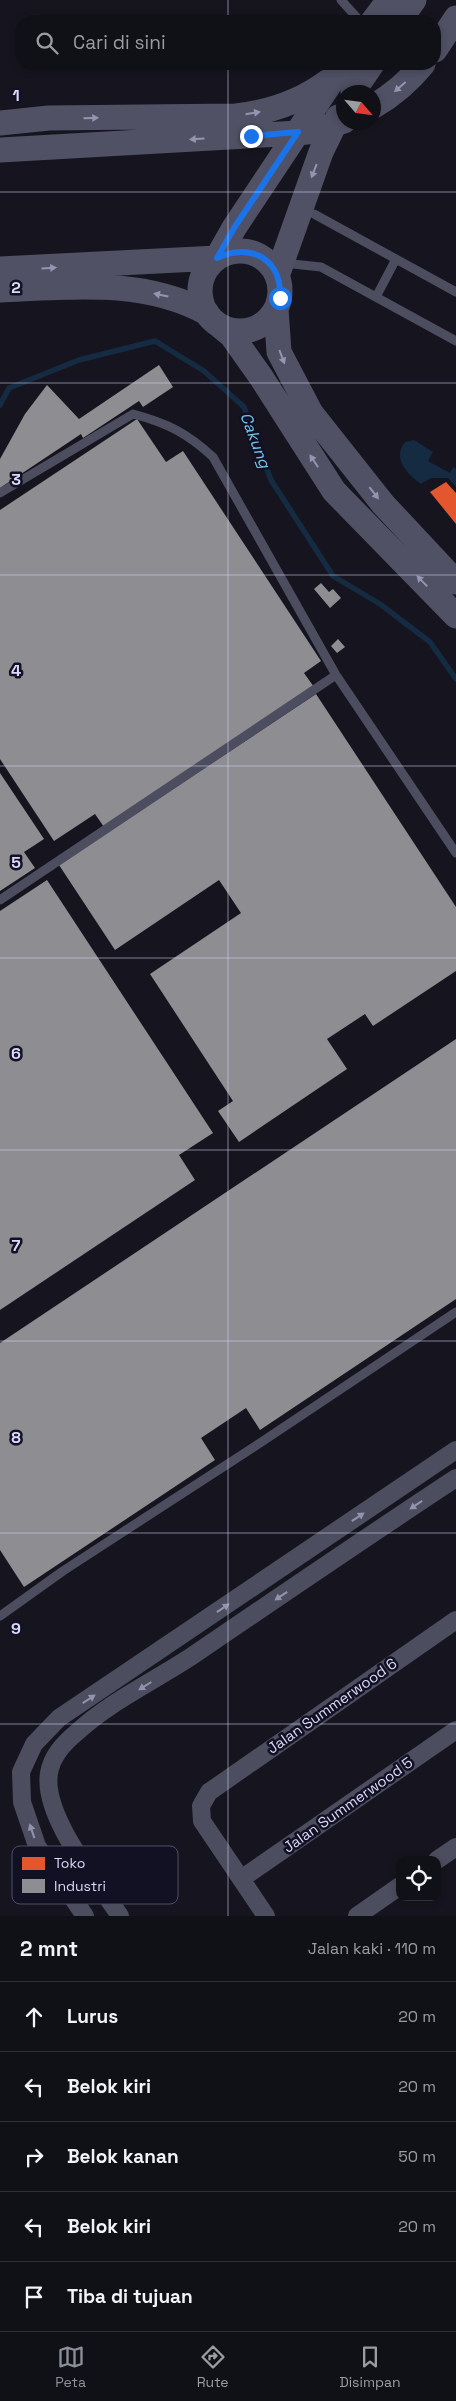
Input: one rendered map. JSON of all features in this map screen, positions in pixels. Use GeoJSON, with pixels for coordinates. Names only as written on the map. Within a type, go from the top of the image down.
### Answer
{"type":"FeatureCollection","features":[{"type":"Feature","properties":{"kind":"main road"},"geometry":{"type":"LineString","coordinates":[[363,15],[370,0]]}},
{"type":"Feature","properties":{"kind":"main road"},"geometry":{"type":"LineString","coordinates":[[386,15],[403,7]]}},
{"type":"Feature","properties":{"kind":"main road"},"geometry":{"type":"LineString","coordinates":[[441,41],[456,18]]}},
{"type":"Feature","properties":{"kind":"main road"},"geometry":{"type":"LineString","coordinates":[[358,85],[368,70]]}},
{"type":"Feature","properties":{"kind":"main road"},"geometry":{"type":"LineString","coordinates":[[381,102],[413,77],[419,70]]}},
{"type":"Feature","properties":{"kind":"main road"},"geometry":{"type":"LineString","coordinates":[[0,123],[42,119],[236,116],[255,113],[302,98],[338,71]]}},
{"type":"Feature","properties":{"kind":"main road"},"geometry":{"type":"LineString","coordinates":[[338,71],[234,228],[217,258],[208,267],[201,285],[200,295],[214,319],[232,336],[257,371],[334,491],[456,616]]}},
{"type":"Feature","properties":{"kind":"main road"},"geometry":{"type":"LineString","coordinates":[[42,119],[43,148]]}},
{"type":"Feature","properties":{"kind":"main road"},"geometry":{"type":"LineString","coordinates":[[0,150],[298,132],[336,119]]}},
{"type":"Feature","properties":{"kind":"main road"},"geometry":{"type":"LineString","coordinates":[[336,127],[296,220],[280,269],[280,293],[276,309],[279,352],[311,413],[383,504],[456,582]]}},
{"type":"Feature","properties":{"kind":"main road"},"geometry":{"type":"LineString","coordinates":[[0,269],[217,258],[234,252],[252,252],[263,258],[271,266],[280,269]]}},
{"type":"Feature","properties":{"kind":"main road"},"geometry":{"type":"LineString","coordinates":[[0,290],[116,287],[168,296],[188,303],[231,330],[252,329],[270,318],[276,309]]}},
{"type":"Feature","properties":{"kind":"street"},"geometry":{"type":"LineString","coordinates":[[37,1846],[22,1802],[21,1772],[34,1744],[59,1718],[456,1450]]}},
{"type":"Feature","properties":{"kind":"street"},"geometry":{"type":"LineString","coordinates":[[73,1846],[60,1826],[50,1796],[49,1773],[56,1753],[77,1732],[112,1707],[186,1660],[454,1479],[437,1463]]}},
{"type":"Feature","properties":{"kind":"street","name":"Jalan Summerwood 6"},"geometry":{"type":"LineString","coordinates":[[241,1879],[202,1821],[201,1806],[209,1792],[456,1620]]}},
{"type":"Feature","properties":{"kind":"street","name":"Jalan Summerwood 5"},"geometry":{"type":"LineString","coordinates":[[241,1879],[456,1730]]}},
{"type":"Feature","properties":{"kind":"street"},"geometry":{"type":"LineString","coordinates":[[441,1857],[456,1848]]}},
{"type":"Feature","properties":{"kind":"street"},"geometry":{"type":"LineString","coordinates":[[241,1879],[266,1916]]}},
{"type":"Feature","properties":{"kind":"street"},"geometry":{"type":"LineString","coordinates":[[357,1916],[396,1889]]}},
{"type":"Feature","properties":{"kind":"street"},"geometry":{"type":"LineString","coordinates":[[77,1904],[85,1916]]}},
{"type":"Feature","properties":{"kind":"street"},"geometry":{"type":"LineString","coordinates":[[112,1904],[120,1916]]}},
{"type":"Feature","properties":{"kind":"lane"},"geometry":{"type":"LineString","coordinates":[[342,0],[355,15]]}},
{"type":"Feature","properties":{"kind":"lane"},"geometry":{"type":"LineString","coordinates":[[314,214],[456,292]]}},
{"type":"Feature","properties":{"kind":"lane"},"geometry":{"type":"LineString","coordinates":[[376,297],[396,259]]}},
{"type":"Feature","properties":{"kind":"lane"},"geometry":{"type":"LineString","coordinates":[[280,269],[321,267],[456,341]]}},
{"type":"Feature","properties":{"kind":"lane"},"geometry":{"type":"LineString","coordinates":[[0,492],[133,414],[174,427],[191,438],[213,457],[336,674],[456,853]]}},
{"type":"Feature","properties":{"kind":"lane"},"geometry":{"type":"LineString","coordinates":[[0,900],[336,674]]}},
{"type":"Feature","properties":{"kind":"lane"},"geometry":{"type":"LineString","coordinates":[[0,1616],[63,1571],[263,1441],[456,1312]]}},
{"type":"Feature","properties":{"kind":"water"},"geometry":{"type":"Polygon","coordinates":[[[414,440],[433,452],[428,461],[450,473],[453,467],[456,469],[456,487],[448,478],[431,478],[421,484],[406,471],[401,460],[401,448],[405,442],[414,440]]]}},
{"type":"Feature","properties":{"kind":"building: Toko"},"geometry":{"type":"Polygon","coordinates":[[[446,482],[456,493],[456,524],[430,492],[446,482]]]}},
{"type":"Feature","properties":{"kind":"building: Industri"},"geometry":{"type":"Polygon","coordinates":[[[159,365],[173,387],[143,407],[139,401],[83,438],[81,434],[0,488],[0,459],[25,414],[47,385],[79,419],[159,365]]]}},
{"type":"Feature","properties":{"kind":"building: Industri"},"geometry":{"type":"Polygon","coordinates":[[[137,419],[166,462],[183,451],[321,661],[304,673],[314,687],[104,827],[95,814],[54,841],[0,759],[0,510],[137,419]]]}},
{"type":"Feature","properties":{"kind":"building: Industri"},"geometry":{"type":"Polygon","coordinates":[[[321,583],[329,592],[333,589],[341,598],[330,608],[314,589],[321,583]]]}},
{"type":"Feature","properties":{"kind":"building: Industri"},"geometry":{"type":"Polygon","coordinates":[[[338,639],[345,647],[337,653],[331,646],[338,639]]]}},
{"type":"Feature","properties":{"kind":"building: Industri"},"geometry":{"type":"Polygon","coordinates":[[[316,694],[456,907],[456,971],[373,1026],[365,1014],[327,1039],[347,1069],[239,1142],[218,1111],[233,1101],[150,974],[241,913],[219,880],[115,950],[59,865],[316,694]]]}},
{"type":"Feature","properties":{"kind":"building: Industri"},"geometry":{"type":"Polygon","coordinates":[[[0,773],[44,839],[24,852],[35,868],[0,891],[0,773]]]}},
{"type":"Feature","properties":{"kind":"building: Industri"},"geometry":{"type":"Polygon","coordinates":[[[47,880],[213,1133],[179,1155],[195,1180],[0,1310],[0,911],[47,880]]]}},
{"type":"Feature","properties":{"kind":"building: Industri"},"geometry":{"type":"Polygon","coordinates":[[[456,1039],[456,1299],[260,1430],[246,1408],[201,1438],[215,1460],[24,1587],[0,1550],[0,1343],[456,1039]]]}},
{"type":"Feature","properties":{"kind":"waterway","name":"Cakung"},"geometry":{"type":"LineString","coordinates":[[0,405],[9,388],[79,360],[155,341],[204,371],[244,407],[271,480],[333,576],[380,604],[430,642],[456,679]]}},
{"type":"Feature","properties":{"kind":"route"},"geometry":{"type":"LineString","coordinates":[[251,136],[298,132],[288,150],[234,228],[217,258],[228,253],[240,251],[252,252],[263,258],[278,276],[280,298]]}}]}
